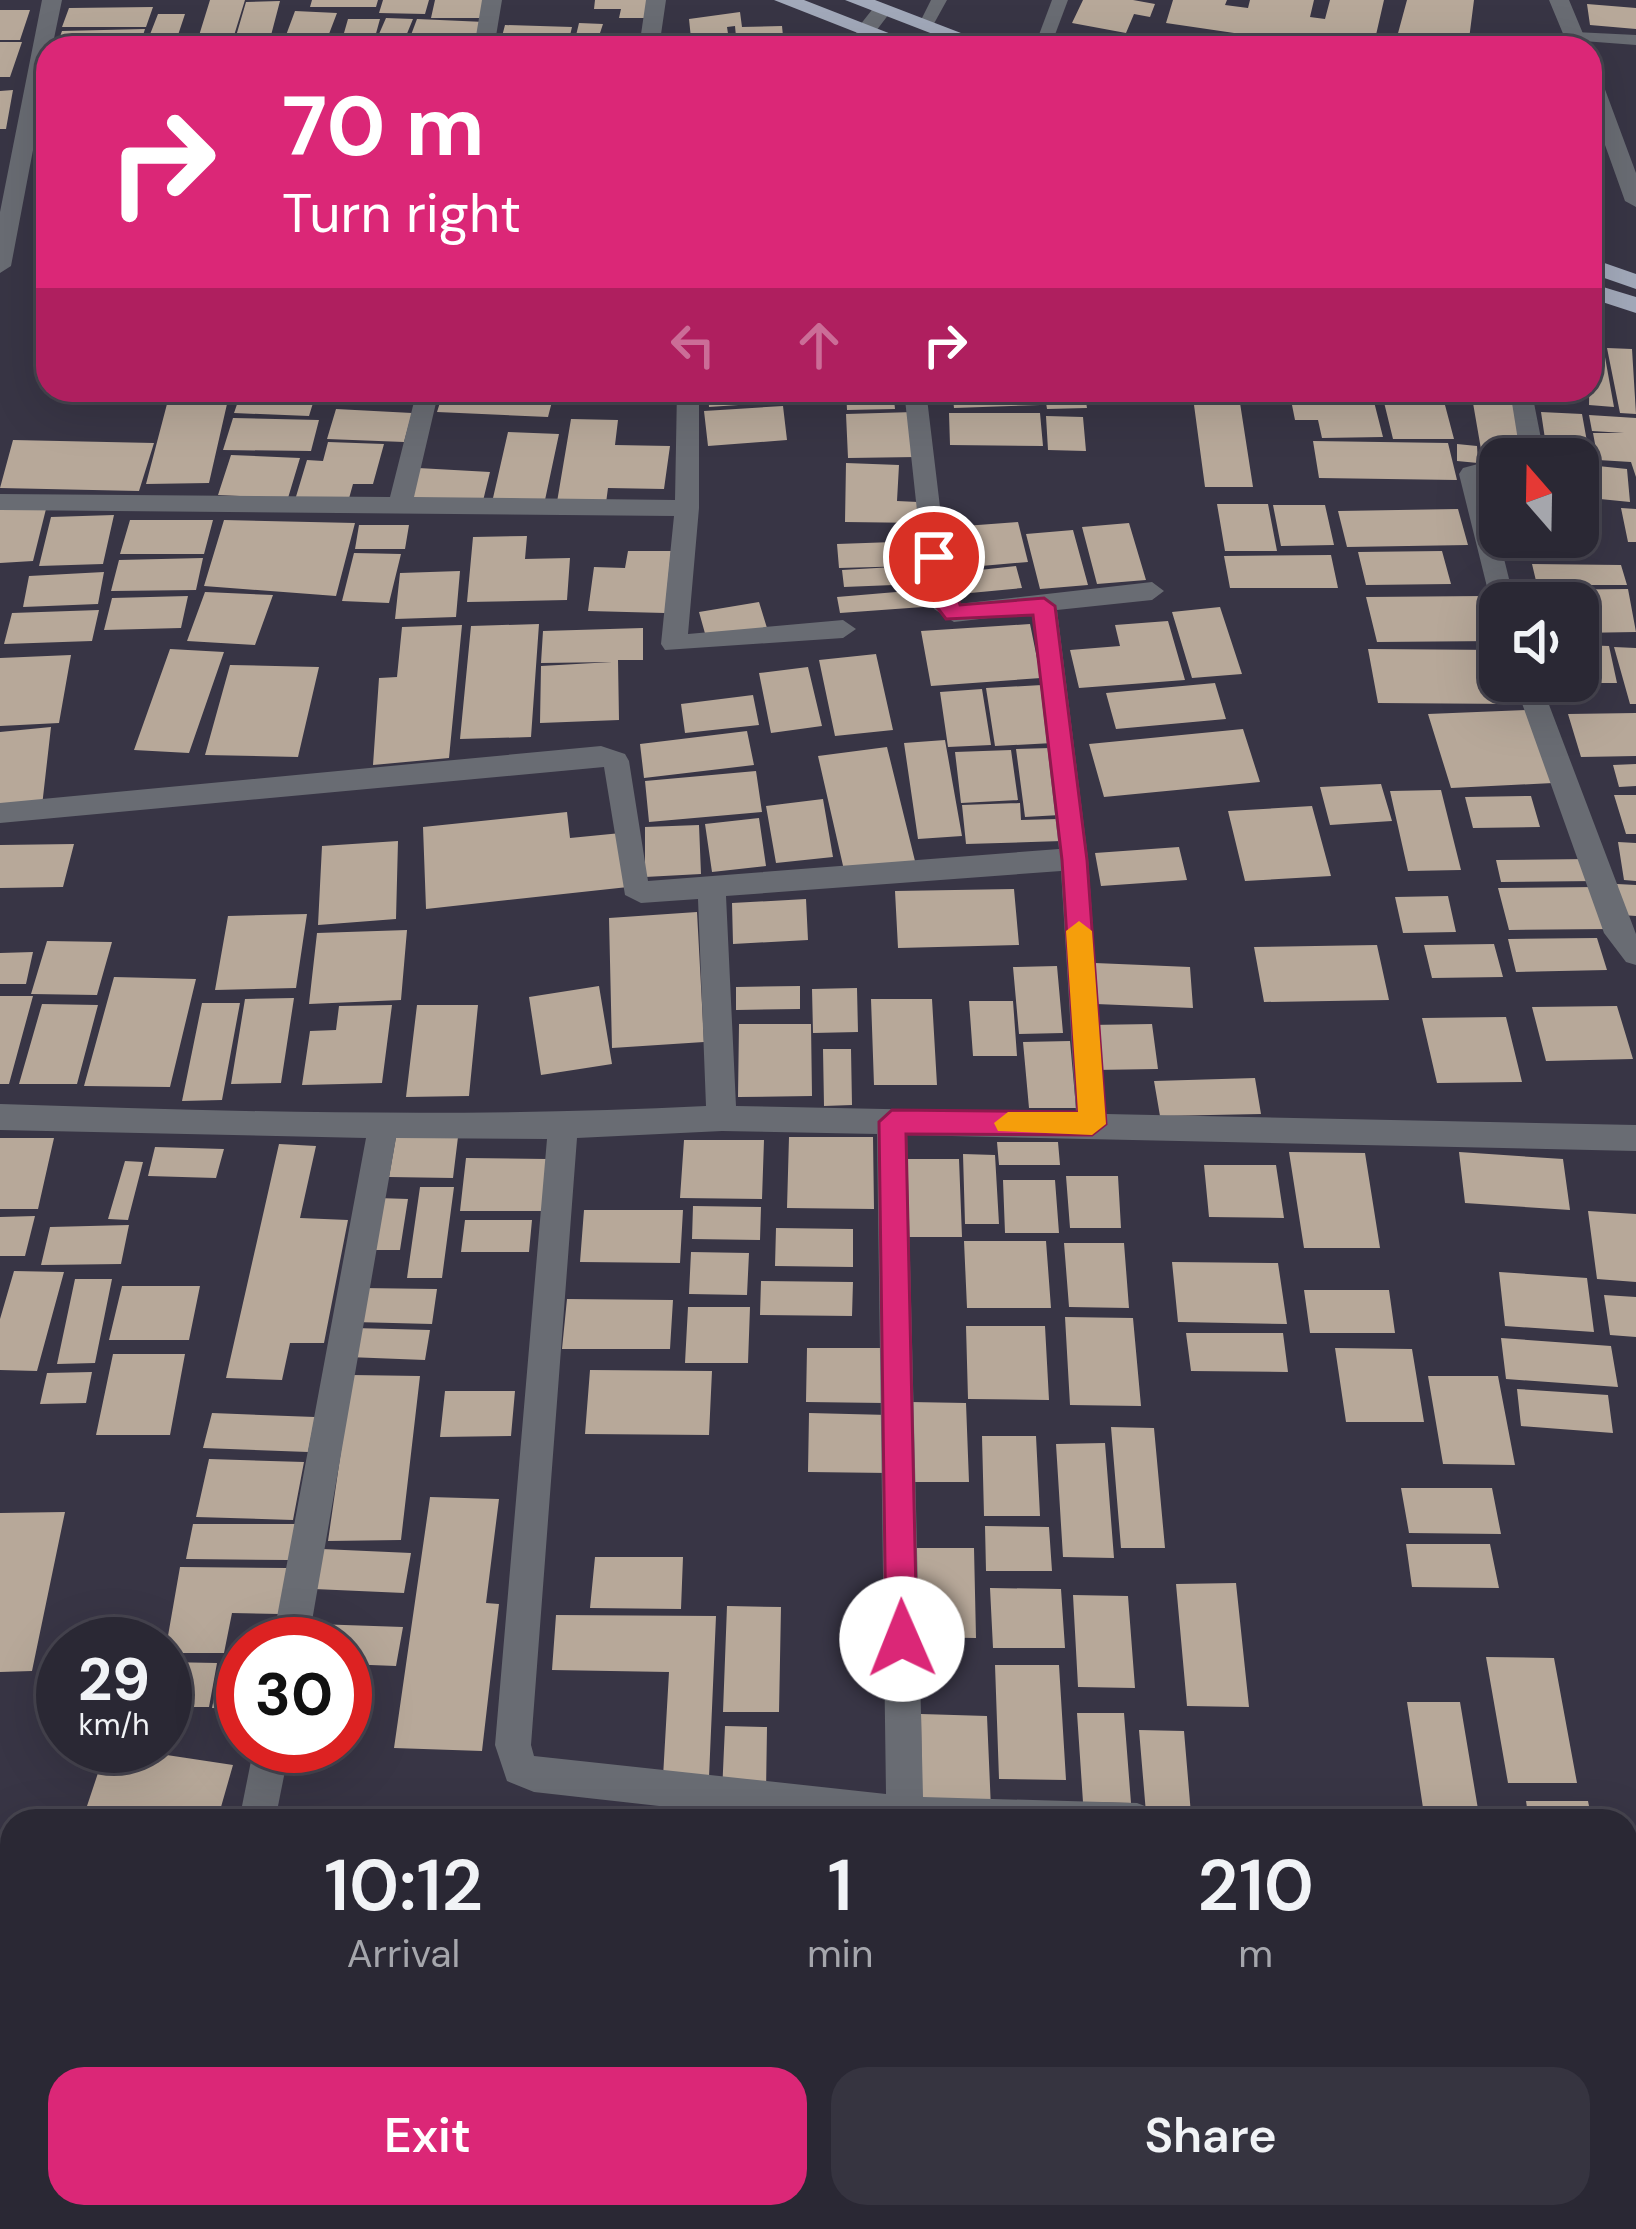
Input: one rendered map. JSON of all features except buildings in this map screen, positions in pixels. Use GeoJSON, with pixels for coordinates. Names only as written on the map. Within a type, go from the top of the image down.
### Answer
{"type":"FeatureCollection","features":[{"type":"Feature","properties":{"kind":"highway"},"geometry":{"type":"LineString","coordinates":[[784,0],[861,36]]}},
{"type":"Feature","properties":{"kind":"highway"},"geometry":{"type":"LineString","coordinates":[[856,0],[887,5],[955,36]]}},
{"type":"Feature","properties":{"kind":"highway"},"geometry":{"type":"LineString","coordinates":[[1602,269],[1636,282]]}},
{"type":"Feature","properties":{"kind":"highway"},"geometry":{"type":"LineString","coordinates":[[1602,294],[1636,305]]}},
{"type":"Feature","properties":{"kind":"street"},"geometry":{"type":"LineString","coordinates":[[48,36],[52,0]]}},
{"type":"Feature","properties":{"kind":"street"},"geometry":{"type":"LineString","coordinates":[[486,36],[492,0]]}},
{"type":"Feature","properties":{"kind":"street"},"geometry":{"type":"LineString","coordinates":[[652,36],[656,0]]}},
{"type":"Feature","properties":{"kind":"street"},"geometry":{"type":"LineString","coordinates":[[1559,0],[1574,36]]}},
{"type":"Feature","properties":{"kind":"street"},"geometry":{"type":"LineString","coordinates":[[869,36],[887,5]]}},
{"type":"Feature","properties":{"kind":"street"},"geometry":{"type":"LineString","coordinates":[[1602,109],[1636,201]]}},
{"type":"Feature","properties":{"kind":"street"},"geometry":{"type":"LineString","coordinates":[[0,266],[36,127]]}},
{"type":"Feature","properties":{"kind":"street"},"geometry":{"type":"LineString","coordinates":[[400,507],[425,402]]}},
{"type":"Feature","properties":{"kind":"street"},"geometry":{"type":"LineString","coordinates":[[688,402],[687,508],[674,644],[843,629]]}},
{"type":"Feature","properties":{"kind":"street"},"geometry":{"type":"LineString","coordinates":[[916,402],[934,557],[947,609],[954,613],[1044,606],[1152,591]]}},
{"type":"Feature","properties":{"kind":"street"},"geometry":{"type":"LineString","coordinates":[[1523,402],[1529,438]]}},
{"type":"Feature","properties":{"kind":"street"},"geometry":{"type":"LineString","coordinates":[[1479,469],[1471,474],[1479,505]]}},
{"type":"Feature","properties":{"kind":"street"},"geometry":{"type":"LineString","coordinates":[[0,502],[687,508]]}},
{"type":"Feature","properties":{"kind":"street"},"geometry":{"type":"LineString","coordinates":[[1044,606],[1074,860],[1092,1124]]}},
{"type":"Feature","properties":{"kind":"street"},"geometry":{"type":"LineString","coordinates":[[1535,702],[1618,932],[1636,954]]}},
{"type":"Feature","properties":{"kind":"street"},"geometry":{"type":"LineString","coordinates":[[0,813],[602,756],[616,761],[635,887],[641,892],[1074,860]]}},
{"type":"Feature","properties":{"kind":"street"},"geometry":{"type":"LineString","coordinates":[[711,884],[722,1118]]}},
{"type":"Feature","properties":{"kind":"street"},"geometry":{"type":"LineString","coordinates":[[0,1117],[563,1126],[722,1118],[1636,1138]]}},
{"type":"Feature","properties":{"kind":"street"},"geometry":{"type":"LineString","coordinates":[[892,1122],[905,1809]]}},
{"type":"Feature","properties":{"kind":"street"},"geometry":{"type":"LineString","coordinates":[[295,1617],[383,1123]]}},
{"type":"Feature","properties":{"kind":"street"},"geometry":{"type":"LineString","coordinates":[[563,1126],[513,1745],[520,1768],[534,1774],[851,1809]]}},
{"type":"Feature","properties":{"kind":"street"},"geometry":{"type":"LineString","coordinates":[[259,1809],[266,1773]]}},
{"type":"Feature","properties":{"kind":"lane"},"geometry":{"type":"LineString","coordinates":[[926,26],[938,0]]}},
{"type":"Feature","properties":{"kind":"lane"},"geometry":{"type":"LineString","coordinates":[[1046,36],[1060,0]]}},
{"type":"Feature","properties":{"kind":"lane"},"geometry":{"type":"LineString","coordinates":[[1602,41],[1636,40]]}},
{"type":"Feature","properties":{"kind":"slow traffic"},"geometry":{"type":"LineString","coordinates":[[1008,1123],[1092,1124],[1079,931]]}},
{"type":"Feature","properties":{"kind":"route"},"geometry":{"type":"LineString","coordinates":[[902,1639],[892,1122],[1092,1124],[1074,860],[1044,606],[954,613],[944,602],[934,557]]}}]}
